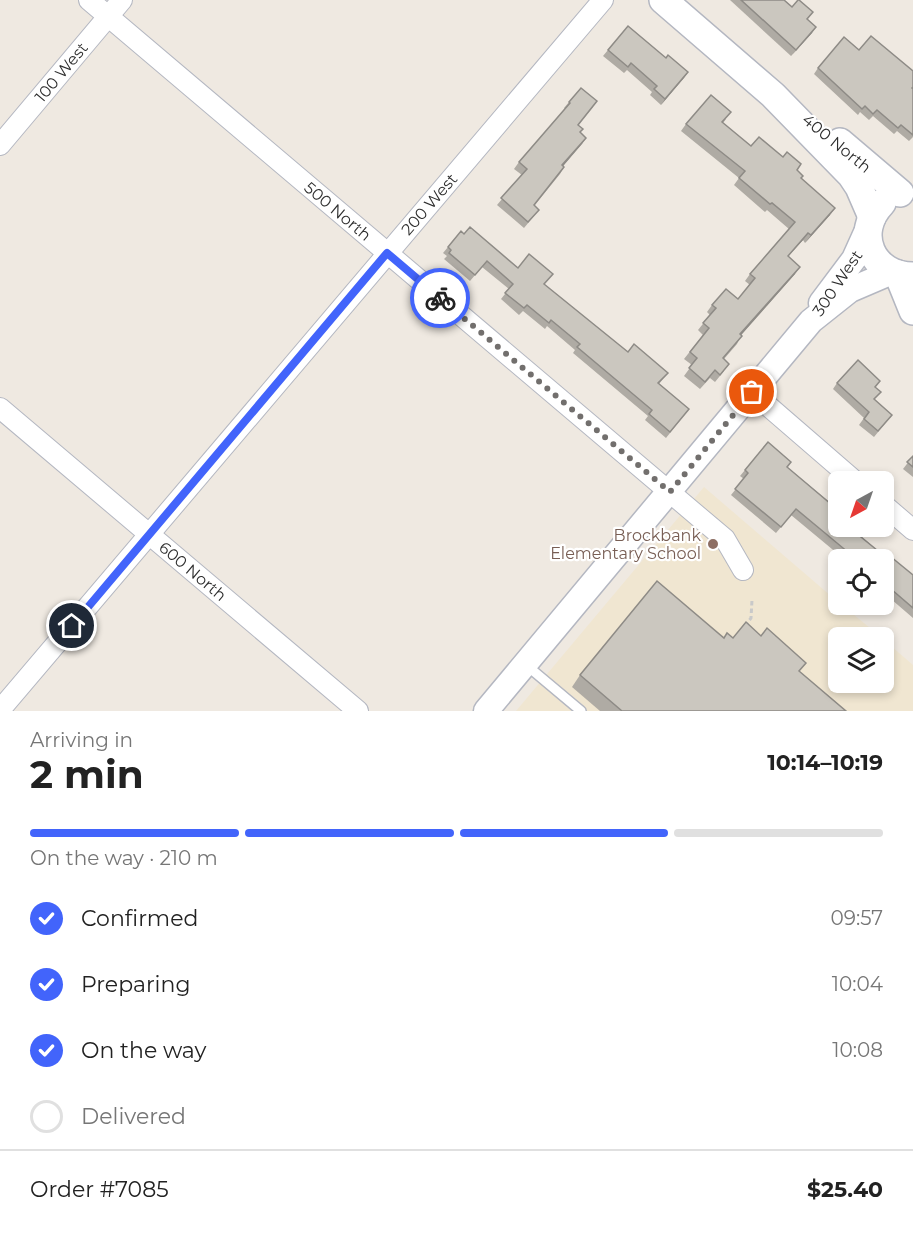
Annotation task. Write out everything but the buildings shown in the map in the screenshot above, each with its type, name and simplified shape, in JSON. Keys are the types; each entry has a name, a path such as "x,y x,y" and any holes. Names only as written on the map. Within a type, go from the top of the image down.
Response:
{"main road":[{"name":"400 North","path":"663,0 773,94 909,192"},
{"name":"400 North","path":"773,94 851,175 859,187 870,222 868,240 873,254 881,264 901,274"},
{"path":"870,222 880,204 909,192"},
{"path":"901,274 913,311"}],"street":[{"name":"500 North","path":"89,0 725,539 743,570"},
{"name":"100 West","path":"0,145 123,0"},
{"name":"200 West","path":"0,710 603,0"},
{"name":"300 West","path":"811,321 823,300 854,259 870,222"},
{"name":"300 West","path":"811,321 850,290 901,274"},
{"path":"486,711 811,321"},
{"path":"752,392 843,471"},
{"name":"600 North","path":"0,408 358,711"},
{"path":"894,514 913,530"}],"lane":[{"path":"525,664 581,711"}],"path":[{"path":"743,628 751,618 752,600"}],"shaded area":[{"name":"Brockbank Elementary School","path":"704,487 828,593 828,615 854,615 869,627 828,627 828,693 894,693 894,649 913,665 913,711 516,711"}],"way so far":[{"path":"440,298 670,492 752,392"}],"place":[{"name":"Brockbank Elementary School","path":"713,544"}],"route":[{"path":"72,626 387,253 440,298"}]}
